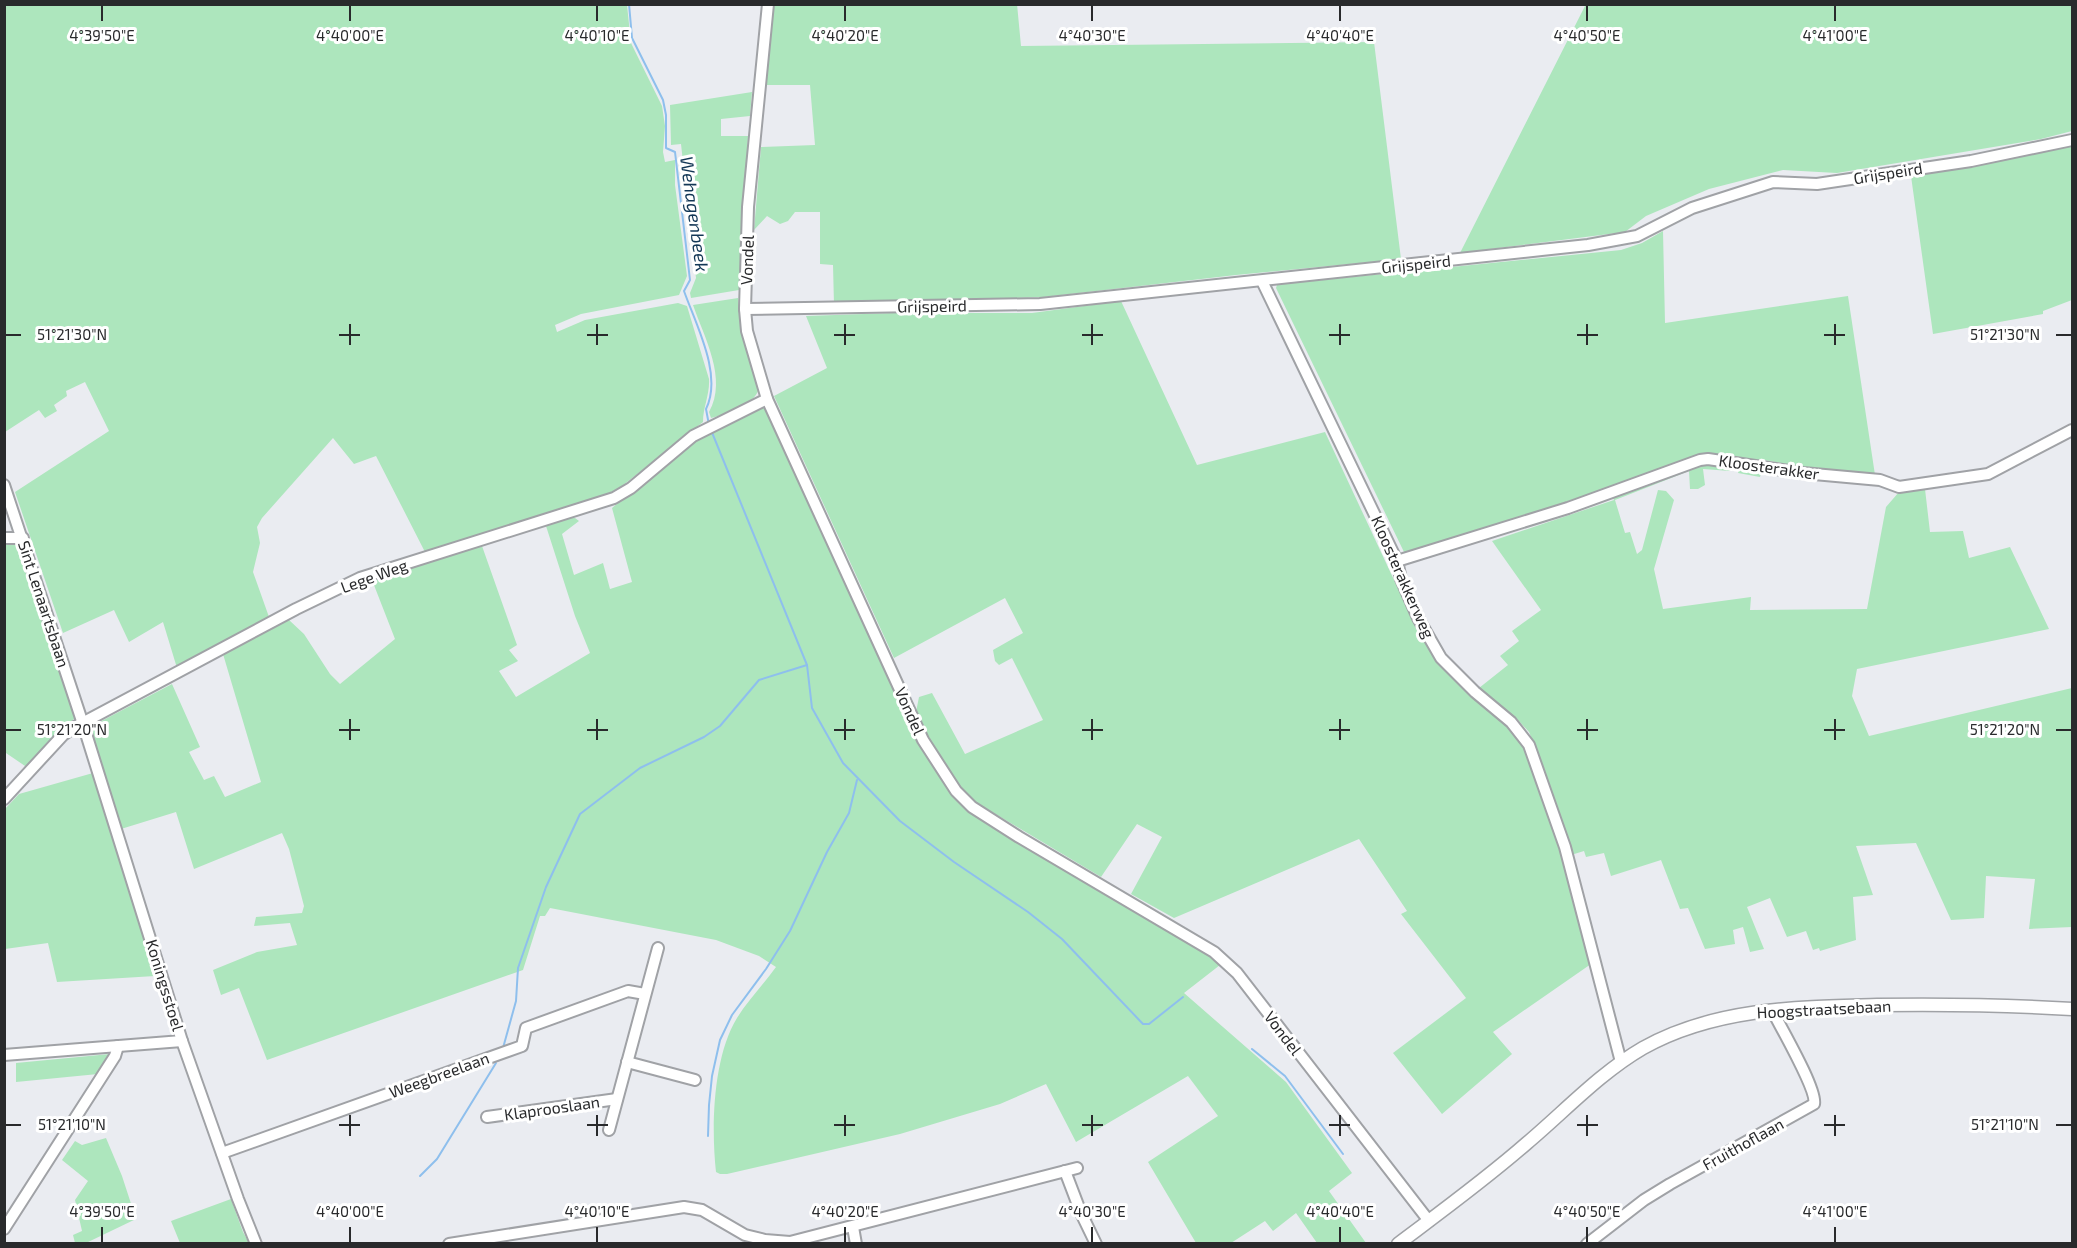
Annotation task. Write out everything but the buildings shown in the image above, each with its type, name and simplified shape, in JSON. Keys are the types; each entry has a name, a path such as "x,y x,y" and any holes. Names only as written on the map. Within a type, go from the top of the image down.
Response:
{"main road":[{"name":"Hoogstraatsebaan","path":"1398,1244 1506,1161 1621,1062 1645,1047 1699,1025 1751,1013 1815,1006 1940,1004 2073,1009"}],"street":[{"name":"Vondel","path":"768,4 748,207 745,309 747,331 767,399 878,637 923,740 956,791 972,807 1214,952 1237,972 1429,1221"},
{"name":"Grijspeird","path":"745,309 1040,304 1615,241 1637,236 1692,208 1773,182 1817,184 1971,161 2073,140"},
{"name":"Kloosterakkerweg","path":"1262,281 1397,561 1401,579 1418,618 1442,658 1456,675 1511,722 1529,745 1565,847 1621,1062"},
{"name":"Lege Weg","path":"4,799 63,735 296,609 360,578 614,498 631,488 693,436 767,399"},
{"name":"Kloosterakker","path":"1397,561 1568,508 1700,460 1708,459 1803,473 1872,479 1899,487 1988,474 2073,430"},
{"name":"Sint Lenaartsbaan","path":"4,485 82,724"},
{"path":"4,538 23,538"},
{"name":"Koningsstoel","path":"82,724 182,1041 256,1244"},
{"name":"Klaprooslaan","path":"609,1130 658,948"},
{"name":"Weegbreelaan","path":"222,1153 522,1046 526,1028 628,991 645,994"},
{"name":"Fruithoflaan","path":"1587,1244 1644,1200 1814,1104 1815,1096 1807,1078 1772,1010"},
{"path":"4,1055 182,1041"},
{"path":"4,1230 116,1056 118,1046"},
{"path":"627,1062 695,1080"},
{"name":"Klaprooslaan","path":"487,1117 618,1099"},
{"path":"449,1244 684,1207 702,1210 745,1235 765,1240 790,1242 1077,1168"},
{"path":"1065,1171 1096,1244"},
{"path":"853,1227 856,1244"}],"green space":[{"path":"1017,4 1021,46 1374,42 1401,259 1044,297 834,305 833,265 820,264 820,212 795,212 788,221 780,224 767,216 754,230 761,147 815,145 810,85 764,85 773,5"},
{"path":"1586,4 2072,5 2072,131 2041,139 1837,173 1783,170 1709,189 1646,216 1625,232 1460,253"},
{"path":"4,5 627,5 631,43 662,106 665,126 663,152 665,162 675,160 675,185 687,276 679,295 581,314 555,325 557,332 585,320 678,303 687,306 709,379 703,422 622,486 602,497 425,552 376,456 354,464 333,438 262,518 257,527 260,543 253,572 269,617 177,668 163,622 129,642 114,610 63,633 15,492 109,431 85,382 66,391 67,396 54,405 57,411 45,418 39,410 5,432"},
{"path":"752,92 750,116 721,119 721,136 748,136 739,290 691,298 690,293 696,278 681,144 671,145 670,105"},
{"path":"2072,146 2072,300 2043,311 2043,314 1933,334 1911,176"},
{"path":"1663,231 1665,323 1848,296 1875,475 1805,470 1798,466 1764,460 1760,477 1738,473 1740,467 1731,465 1730,471 1703,469 1705,485 1698,489 1690,489 1689,471 1615,500 1625,533 1630,532 1637,554 1642,550 1658,490 1666,491 1674,500 1654,569 1663,609 1751,597 1750,610 1867,609 1886,507 1899,492 1925,489 1930,532 1963,531 1969,558 2010,547 2049,629 1857,669 1852,696 1869,736 2072,688 2072,927 2029,929 2035,879 1986,876 1984,918 1951,920 1916,843 1856,846 1873,895 1853,897 1856,940 1820,951 1819,948 1813,950 1806,931 1787,937 1770,898 1747,907 1764,949 1750,952 1743,927 1733,930 1735,944 1705,949 1688,908 1680,909 1661,860 1611,876 1604,853 1586,857 1584,851 1571,855 1544,768 1529,732 1517,719 1479,688 1508,665 1500,656 1519,641 1512,631 1541,610 1492,541 1614,500 1607,488 1411,554 1404,552 1276,288 1277,285 1283,284 1621,250 1642,243"},
{"path":"738,298 741,321 759,389 745,405 732,412 711,418 709,412 716,386 715,372 708,344 693,305"},
{"path":"1121,301 1197,465 1325,432 1408,610 1435,660 1516,731 1527,748 1568,873 1591,964 1493,1032 1512,1054 1442,1114 1393,1053 1466,998 1401,914 1407,911 1359,839 1174,918 1131,894 1162,837 1137,824 1101,877 977,803 964,792 932,746 916,712 919,697 932,693 965,754 1043,720 1012,658 999,665 995,661 993,650 1023,633 1005,598 894,658 774,396 827,368 806,316 893,313 1032,313"},
{"path":"765,406 907,717 941,778 954,796 1188,942 1220,965 1184,993 1286,1082 1352,1173 1329,1191 1366,1243 1317,1243 1296,1213 1273,1231 1265,1221 1231,1243 1196,1243 1148,1162 1218,1116 1188,1076 1076,1142 1046,1084 1000,1104 900,1134 720,1174 716,1172 714,1154 714,1114 718,1072 723,1052 737,1018 776,967 759,956 716,940 550,908 545,916 540,916 523,970 267,1060 239,988 221,995 213,970 257,952 297,945 290,923 254,926 256,917 302,913 304,906 289,849 282,833 194,869 176,812 121,829 90,727 172,684 200,747 189,752 204,780 214,776 225,797 261,782 223,654 289,620 304,634 330,674 340,684 395,639 372,580 482,546 517,645 509,650 518,661 499,671 516,697 590,653 575,616 546,526 569,518 579,521 562,534 574,575 603,563 610,589 632,582 612,508 683,449 708,432"},
{"path":"4,543 19,543 76,717 28,768 6,753 5,747"},
{"path":"93,773 155,976 57,982 48,943 5,949 4,810 19,794"},
{"path":"110,1054 98,1074 16,1082 16,1063"},
{"path":"106,1138 122,1176 136,1219 86,1243 75,1243 73,1235 82,1231 75,1200 88,1181 62,1160 75,1141 82,1145"},
{"path":"231,1199 249,1243 180,1243 171,1221"}],"waterway":[{"name":"Wehagenbeek","path":"629,4 632,38 663,100 666,115 666,148 675,152 690,280 684,291 701,334 710,366 710,396 706,409 709,425"},
{"path":"711,430 807,665 812,708 843,763 900,821 954,862 1028,912 1062,939 1143,1024 1149,1024 1183,997"},
{"path":"503,1048 516,1001 518,968 546,887 580,814 640,768 704,737 720,726 759,680 807,665"},
{"path":"708,1136 712,1076 720,1040 732,1015 766,969 790,931 827,852 849,813 857,780"},
{"path":"1252,1049 1285,1076 1343,1154"},
{"path":"420,1176 437,1159 496,1063"}]}
